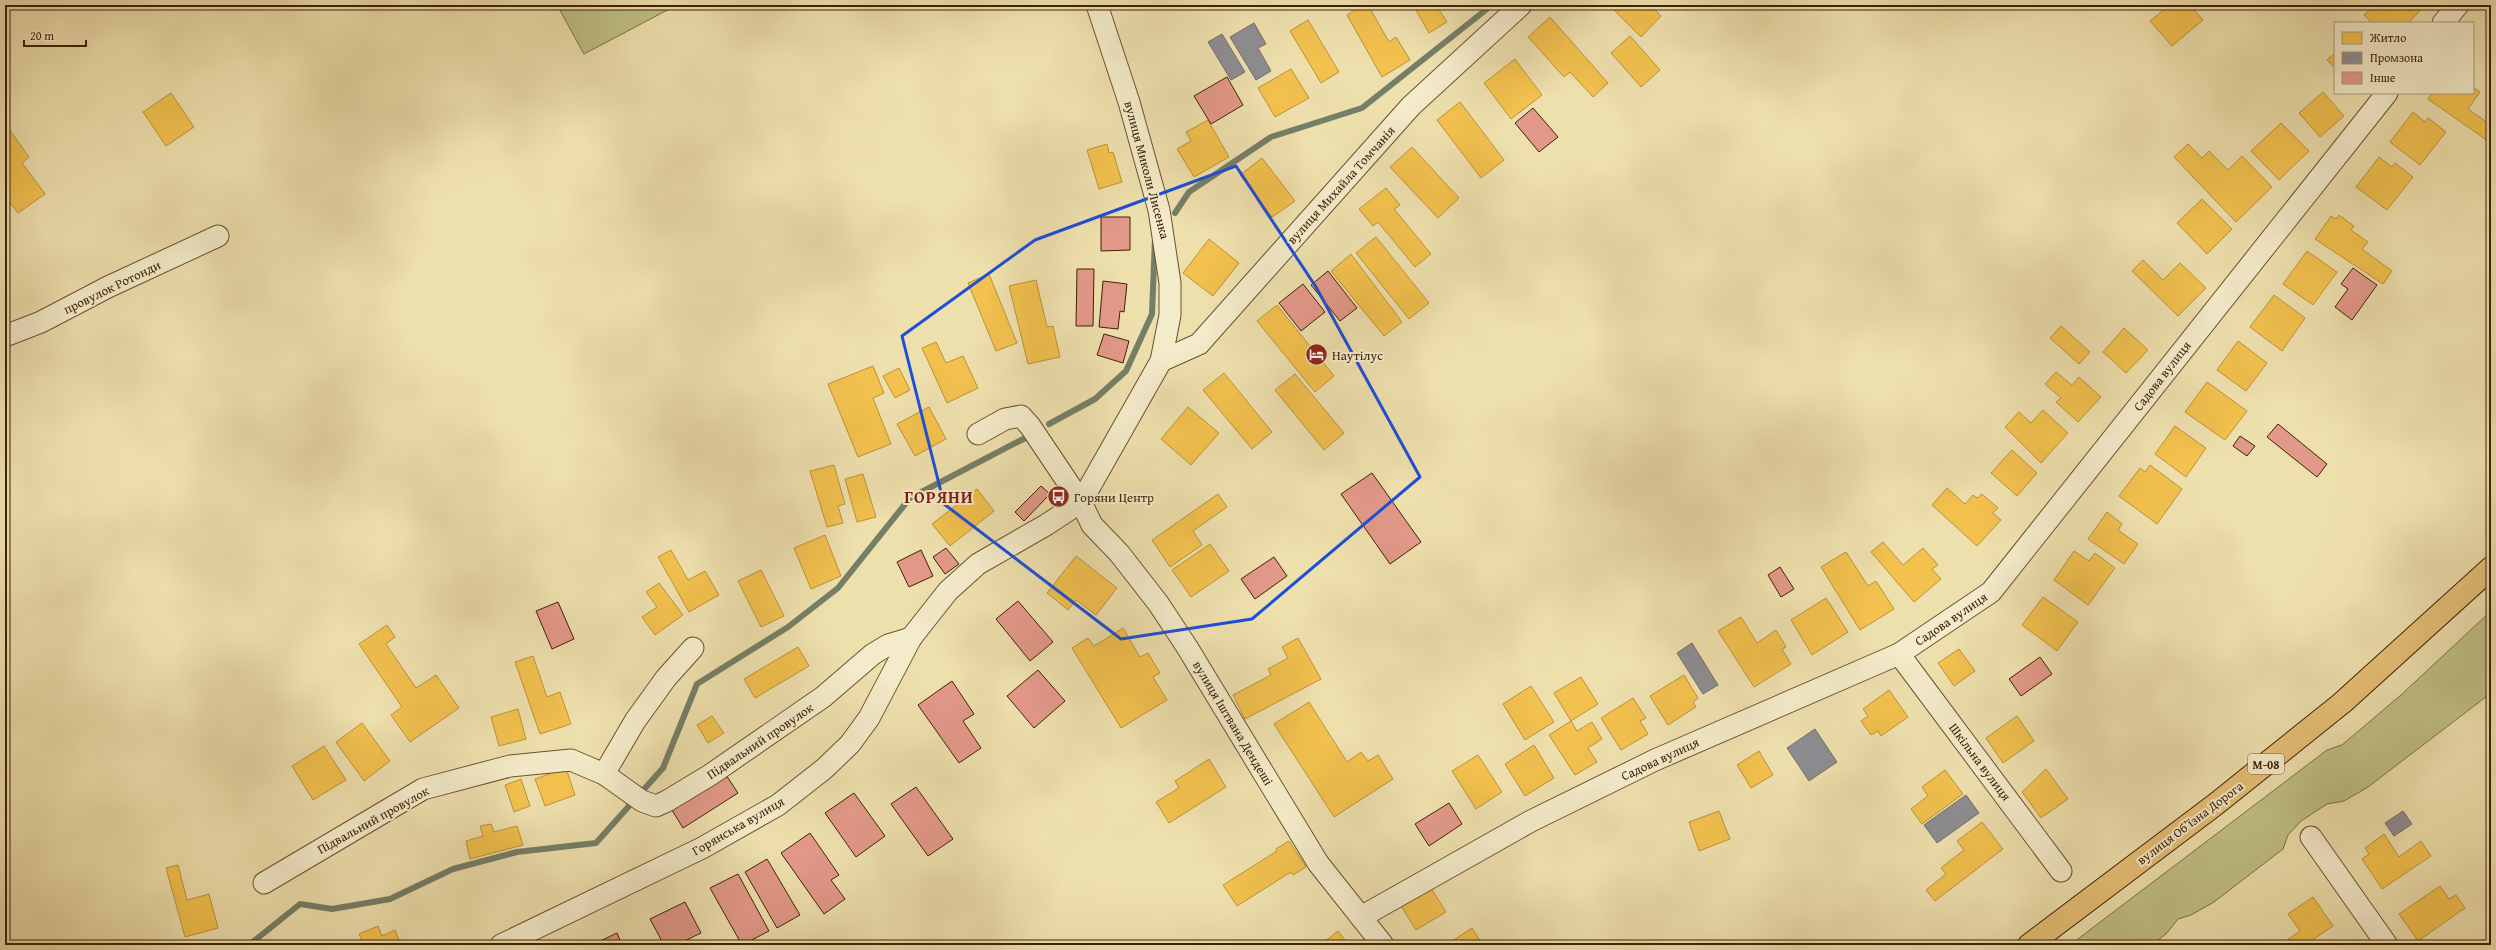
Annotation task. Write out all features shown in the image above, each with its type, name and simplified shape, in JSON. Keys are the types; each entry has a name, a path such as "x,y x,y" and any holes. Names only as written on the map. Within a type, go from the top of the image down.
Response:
{"highway":[{"name":"вулиця Обʼїзна Дорога","path":"2029,945 2216,804 2342,703 2491,568"}],"street":[{"name":"вулиця Миколи Лисенка","path":"1080,502 1161,361 1170,314 1170,283 1160,210 1129,102 1097,5"},
{"name":"вулиця Михайла Томчанія","path":"1161,361 1199,344 1411,106 1521,5"},
{"path":"2444,22 2458,5"},
{"name":"Садова вулиця","path":"1362,917 1530,821 1655,760 1899,654 1979,602 2003,579 2386,94"},
{"name":"провулок Ротонди","path":"5,336 41,322 108,287 218,236"},
{"path":"978,434 1005,418 1021,416 1030,426 1080,502"},
{"name":"Горянська вулиця","path":"501,945 702,848 778,804 824,769 850,744 868,718 911,638 948,591 978,564 1046,526 1080,502"},
{"name":"вулиця Іштвана Дендеші","path":"1080,502 1092,525 1119,553 1158,603 1187,647 1318,863 1383,945"},
{"name":"Підвальний провулок","path":"264,883 423,789 510,766 571,760 604,774 636,797 656,806 710,775 824,697 873,654 888,645 911,638"},
{"path":"604,774 635,721 666,678 693,648"},
{"name":"Шкільна вулиця","path":"1899,654 2061,871"},
{"path":"2311,837 2387,945"}],"highlighted area":[{"path":"1236,166 1316,287 1420,477 1252,619 1121,639 944,504 902,336 1035,240"}],"green space":[{"path":"557,5 677,5 584,54"},
{"path":"2491,611 2491,693 2368,787 2344,801 2327,804 2301,821 2288,835 2283,849 2214,902 2191,915 2178,919 2166,934 2151,945 2070,945 2327,750 2342,745 2401,695"}],"building: Житло":[{"path":"1363,5 1368,5 1389,42 1396,37 1410,60 1382,77 1347,15"},
{"path":"1424,5 1436,5 1447,22 1429,33 1416,10"},
{"path":"1609,5 1650,5 1661,16 1641,37"},
{"path":"2170,5 2190,5 2203,20 2172,46 2150,21"},
{"path":"2375,5 2413,5 2420,11 2409,22 2371,22 2364,15"},
{"path":"1550,17 1608,83 1593,97 1570,72 1564,77 1528,37"},
{"path":"1308,20 1339,72 1321,83 1290,31"},
{"path":"1630,36 1660,70 1641,87 1611,53"},
{"path":"2334,54 2334,67 2327,60"},
{"path":"1515,59 1542,95 1511,119 1484,83"},
{"path":"1291,69 1309,98 1275,117 1258,88"},
{"path":"2474,88 2480,92 2468,109 2491,125 2491,136 2488,141 2428,99 2431,94 2474,94"},
{"path":"2323,92 2344,116 2320,137 2299,113"},
{"path":"171,93 194,127 166,146 143,112"},
{"path":"1460,102 1504,160 1481,178 1437,120"},
{"path":"2413,112 2425,122 2428,118 2446,132 2420,165 2390,142"},
{"path":"1208,120 1229,157 1194,177 1177,149 1191,141 1186,132"},
{"path":"2281,123 2309,151 2279,180 2251,151"},
{"path":"6,125 29,157 22,163 45,194 18,213 5,196"},
{"path":"1107,144 1109,153 1113,152 1122,182 1099,189 1087,150"},
{"path":"2188,144 2202,158 2209,151 2228,170 2242,156 2272,187 2236,222 2174,157"},
{"path":"1412,147 1459,198 1438,218 1390,167"},
{"path":"2379,157 2392,167 2395,163 2413,177 2387,210 2356,187"},
{"path":"1262,158 1295,201 1272,217 1240,175"},
{"path":"1386,188 1400,205 1394,209 1431,254 1415,267 1378,222 1373,226 1359,209"},
{"path":"2202,199 2232,229 2207,254 2177,223"},
{"path":"2339,215 2354,226 2351,230 2368,242 2362,249 2392,271 2383,284 2315,239 2331,216 2336,219"},
{"path":"1376,237 1429,303 1409,319 1356,253"},
{"path":"1209,239 1239,263 1213,296 1183,273"},
{"path":"2307,251 2337,272 2313,305 2283,284"},
{"path":"1351,254 1402,322 1384,336 1331,271"},
{"path":"2143,260 2163,280 2180,263 2206,288 2178,316 2132,271"},
{"path":"989,274 1017,343 996,351 968,283"},
{"path":"1036,280 1047,327 1053,326 1060,357 1028,364 1009,286"},
{"path":"2274,295 2305,318 2282,351 2250,327"},
{"path":"1277,305 1334,376 1315,392 1257,321"},
{"path":"2061,326 2090,352 2079,364 2050,338"},
{"path":"2124,328 2148,350 2126,373 2103,352"},
{"path":"2238,341 2267,363 2246,391 2217,370"},
{"path":"936,342 946,363 963,356 978,388 947,403 922,348"},
{"path":"873,366 884,393 873,398 891,444 858,457 828,384"},
{"path":"899,368 910,390 895,398 883,376"},
{"path":"2056,372 2072,385 2079,377 2101,397 2078,422 2056,402 2061,398 2045,384"},
{"path":"1224,373 1272,432 1252,449 1203,390"},
{"path":"1295,374 1344,433 1324,450 1275,390"},
{"path":"2207,382 2247,411 2225,440 2185,412"},
{"path":"929,407 946,439 915,456 897,424"},
{"path":"1188,407 1219,433 1191,465 1161,439"},
{"path":"2043,410 2068,433 2041,463 2005,427 2019,412 2031,423"},
{"path":"2175,426 2206,448 2186,477 2155,454"},
{"path":"2012,450 2037,473 2017,496 1991,473"},
{"path":"834,465 845,504 838,506 843,523 827,527 810,471"},
{"path":"2150,465 2182,489 2157,524 2119,496 2140,468 2145,472"},
{"path":"863,474 876,517 857,522 845,479"},
{"path":"1947,488 1965,504 1973,495 1977,498 1982,494 1998,508 1993,513 2001,520 1977,546 1932,505"},
{"path":"977,489 994,511 950,546 932,524"},
{"path":"1218,494 1227,507 1193,531 1202,545 1170,567 1152,540"},
{"path":"2107,512 2122,524 2118,530 2138,544 2124,564 2088,539"},
{"path":"825,535 841,576 811,589 794,548"},
{"path":"1883,542 1903,565 1923,548 1938,565 1932,569 1941,579 1914,602 1871,552"},
{"path":"1210,544 1229,571 1191,597 1172,570"},
{"path":"671,550 688,580 705,571 719,595 689,612 658,557"},
{"path":"2074,551 2089,561 2095,553 2115,568 2088,605 2054,580"},
{"path":"1846,552 1868,586 1876,581 1894,609 1860,630 1821,567"},
{"path":"1076,556 1117,588 1096,615 1076,600 1068,610 1047,593"},
{"path":"761,570 784,616 761,627 738,581"},
{"path":"659,583 683,615 655,635 642,617 657,607 646,592"},
{"path":"2043,597 2078,622 2057,651 2022,625"},
{"path":"1826,598 1848,632 1812,655 1791,620"},
{"path":"1741,617 1757,643 1776,630 1786,647 1782,649 1791,664 1754,687 1718,631"},
{"path":"387,625 395,637 386,644 416,688 436,675 459,708 410,742 391,715 402,707 359,644"},
{"path":"1123,628 1140,657 1148,653 1160,673 1153,677 1167,700 1121,728 1072,648 1088,638 1094,646"},
{"path":"1298,638 1321,679 1245,719 1233,695 1271,675 1268,669 1288,658 1282,647"},
{"path":"798,647 809,666 755,698 744,679"},
{"path":"1959,649 1975,671 1954,686 1938,663"},
{"path":"533,656 547,697 560,692 571,724 540,734 515,662"},
{"path":"1684,675 1698,698 1693,702 1696,707 1668,725 1650,696"},
{"path":"1581,677 1598,704 1571,721 1554,693"},
{"path":"1531,686 1554,722 1525,740 1503,704"},
{"path":"1889,690 1908,717 1881,736 1878,731 1871,735 1861,721 1868,716 1863,709"},
{"path":"1633,698 1646,718 1640,721 1648,734 1621,750 1601,718"},
{"path":"1309,702 1347,762 1361,752 1368,761 1378,755 1393,779 1334,817 1274,724"},
{"path":"518,709 526,739 499,746 491,717"},
{"path":"712,716 724,733 708,743 697,725"},
{"path":"2017,716 2034,741 2003,763 1986,738"},
{"path":"1571,721 1577,731 1592,722 1602,739 1588,748 1597,762 1575,775 1549,735"},
{"path":"362,723 390,761 364,781 336,742"},
{"path":"1534,745 1554,778 1525,796 1505,764"},
{"path":"324,746 346,780 313,800 292,766"},
{"path":"1759,751 1773,775 1751,788 1737,765"},
{"path":"1478,755 1502,792 1476,809 1452,771"},
{"path":"1209,759 1226,787 1169,823 1156,802 1179,788 1175,781"},
{"path":"566,768 575,795 545,806 535,779"},
{"path":"2046,769 2068,799 2041,818 2022,792"},
{"path":"1945,770 1963,794 1922,824 1911,809 1928,796 1922,787"},
{"path":"521,779 530,806 514,812 505,785"},
{"path":"1719,811 1730,839 1699,851 1689,822"},
{"path":"1982,822 2003,849 1935,901 1926,890 1946,874 1941,868 1964,850 1957,841"},
{"path":"491,824 494,832 517,826 523,845 470,859 466,841 483,836 480,826"},
{"path":"2384,834 2399,857 2421,841 2431,856 2382,889 2362,859 2369,854 2365,848"},
{"path":"1289,841 1306,867 1293,875 1291,872 1237,906 1223,885 1277,851 1276,849"},
{"path":"178,865 187,900 209,894 218,928 185,937 166,868"},
{"path":"2440,886 2449,899 2456,895 2465,908 2418,941 2399,914"},
{"path":"1431,888 1446,912 1416,930 1401,906"},
{"path":"2313,897 2333,926 2305,945 2280,945 2300,931 2288,914"},
{"path":"378,926 382,936 395,930 401,945 364,945 359,934"},
{"path":"1472,928 1483,945 1446,945"},
{"path":"1338,931 1349,945 1320,945"}],"building: Промзона":[{"path":"1254,23 1266,44 1258,48 1271,71 1256,80 1230,37"},
{"path":"1222,34 1245,72 1231,80 1208,42"},
{"path":"1692,643 1718,685 1703,694 1677,653"},
{"path":"1815,729 1837,762 1809,781 1787,748"},
{"path":"1966,795 1979,813 1937,843 1924,825"},
{"path":"2403,811 2412,824 2394,836 2385,823"}],"building: Інше":[{"path":"1227,77 1243,105 1211,124 1194,96"},
{"path":"1533,108 1558,137 1539,152 1515,123"},
{"path":"1101,217 1130,217 1130,250 1101,251"},
{"path":"2353,268 2377,285 2352,320 2335,307 2348,289 2341,284"},
{"path":"1077,269 1094,269 1093,326 1076,326"},
{"path":"1328,271 1357,308 1340,321 1311,285"},
{"path":"1103,281 1127,284 1124,312 1120,311 1118,329 1099,327"},
{"path":"1303,284 1325,312 1301,331 1279,303"},
{"path":"1104,334 1129,341 1123,363 1097,355"},
{"path":"2278,424 2327,464 2317,477 2267,437"},
{"path":"2240,436 2255,446 2247,456 2233,446"},
{"path":"1372,473 1421,542 1390,564 1341,494"},
{"path":"1041,486 1050,494 1024,521 1015,512"},
{"path":"946,548 959,564 945,574 933,557"},
{"path":"921,550 933,576 909,587 897,562"},
{"path":"1274,557 1287,576 1255,599 1241,579"},
{"path":"1780,567 1794,589 1781,597 1768,575"},
{"path":"1018,601 1053,642 1030,661 996,619"},
{"path":"558,602 574,639 552,649 536,611"},
{"path":"2040,657 2052,674 2021,696 2009,679"},
{"path":"1038,670 1065,701 1034,728 1007,696"},
{"path":"952,681 974,714 963,721 981,748 959,763 918,705"},
{"path":"724,772 738,793 683,828 670,807"},
{"path":"916,787 953,839 928,856 891,804"},
{"path":"854,793 885,836 856,857 825,813"},
{"path":"1449,803 1462,824 1429,846 1415,824"},
{"path":"810,833 839,875 831,880 845,899 824,914 781,853"},
{"path":"767,859 800,915 777,928 745,872"},
{"path":"738,874 769,931 742,945 710,888"},
{"path":"685,902 701,933 676,945 664,945 650,919"},
{"path":"617,933 622,945 592,945"}],"waterway":[{"path":"1175,213 1189,192 1271,137 1362,108 1492,5"},
{"path":"1049,424 1095,399 1126,371 1152,314 1155,238"},
{"path":"249,945 300,904 332,909 390,899 453,869 517,852 596,843 663,768 697,684 788,627 838,588 910,498 1029,436"}],"place":[{"name":"Наутілус","path":"1317,355"},
{"name":"Горяни Центр","path":"1059,497"}],"district":[{"name":"ГОРЯНИ","path":"939,496"}]}
